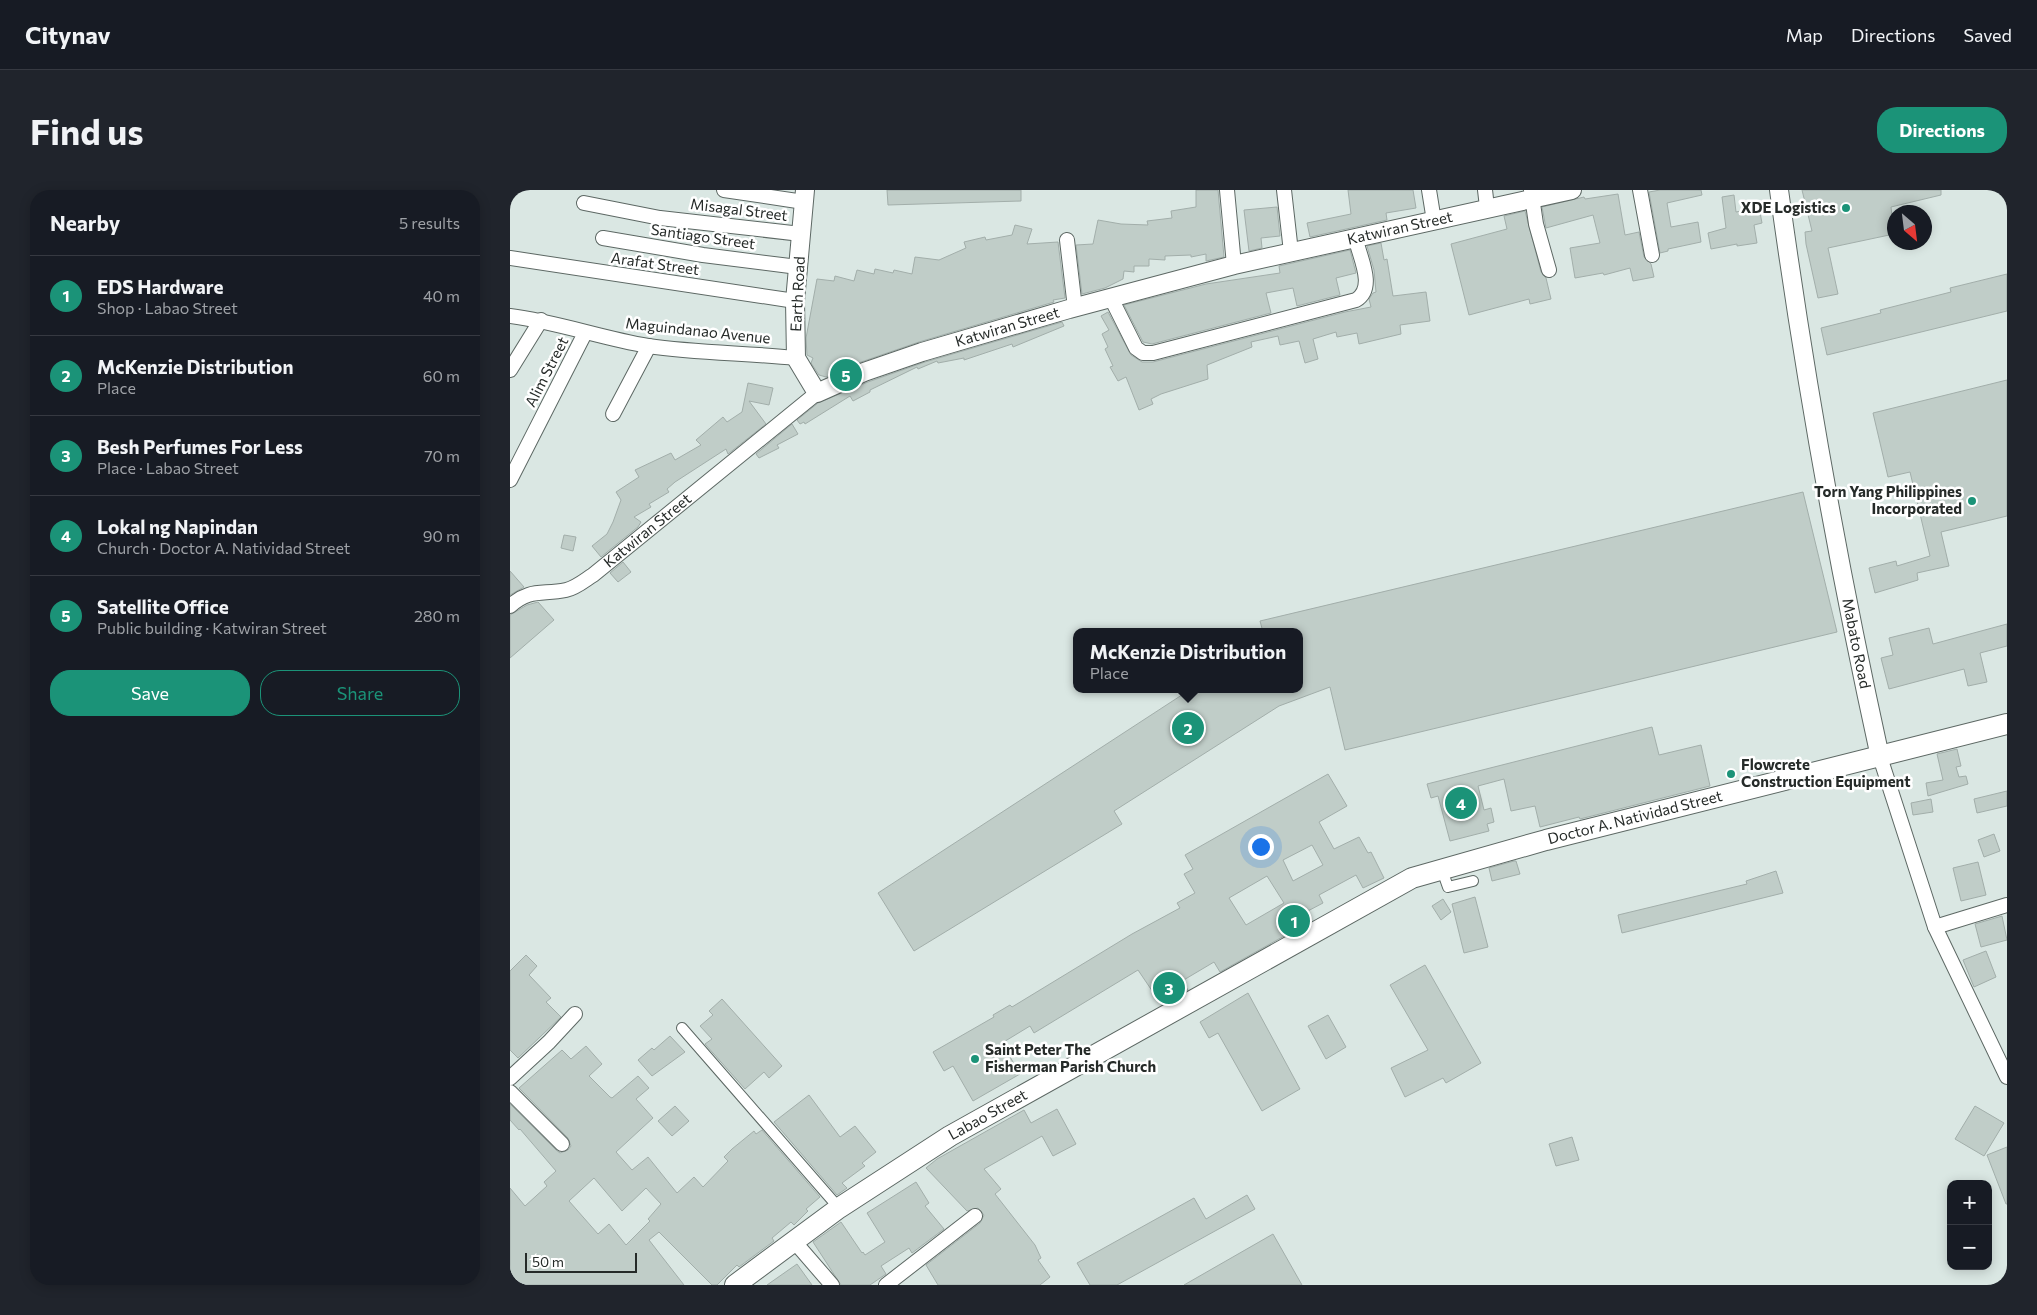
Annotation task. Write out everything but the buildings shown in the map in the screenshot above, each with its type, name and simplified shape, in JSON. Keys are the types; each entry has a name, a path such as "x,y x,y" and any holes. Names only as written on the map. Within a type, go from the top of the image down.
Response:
{"main road":[{"name":"Doctor A. Natividad Street","path":"1412,878 1546,840 2007,724"},
{"name":"Labao Street","path":"735,1285 793,1240 839,1208 977,1120 1412,878"}],"street":[{"path":"724,190 804,196"},
{"path":"1227,190 1234,265"},
{"path":"1430,190 1434,221"},
{"path":"1640,190 1652,255"},
{"name":"Mabato Road","path":"1779,190 1800,338 1857,652 1880,757 1935,927 2007,1077"},
{"path":"1288,191 1291,252"},
{"name":"Katwiran Street","path":"510,606 527,594 565,590 574,587 593,575 817,393 864,372 922,352 1110,298 1234,265 1356,240 1434,221 1486,199 1565,191"},
{"path":"1531,194 1550,270"},
{"name":"Earth Road","path":"804,196 795,301 796,358 817,393"},
{"name":"Misagal Street","path":"584,203 660,218 801,234"},
{"name":"Santiago Street","path":"603,238 703,255 798,267"},
{"path":"1067,240 1075,308"},
{"path":"1110,298 1136,348 1141,353 1147,354 1356,300 1364,294 1367,286 1356,240"},
{"name":"Arafat Street","path":"510,258 795,301"},
{"name":"Maguindanao Avenue","path":"510,316 541,320 585,333 649,346 796,358"},
{"path":"510,370 541,320"},
{"name":"Alim Street","path":"510,480 585,333"},
{"path":"613,414 649,346"},
{"path":"1442,870 1448,887 1473,881"},
{"path":"1935,927 2007,905"},
{"path":"510,1078 549,1042 574,1014"},
{"path":"682,1028 839,1208"},
{"path":"510,1092 562,1144"},
{"path":"886,1285 975,1216"},
{"path":"793,1240 832,1285"}],"place":[{"name":"XDE Logistics","path":"1846,208"},
{"name":"Satellite Office","path":"846,375"},
{"name":"Torn Yang Philippines Incorporated","path":"1972,501"},
{"name":"McKenzie Distribution","path":"1188,728"},
{"name":"Flowcrete Construction Equipment","path":"1731,774"},
{"name":"Lokal ng Napindan","path":"1461,803"},
{"name":"EDS Hardware","path":"1294,921"},
{"name":"Besh Perfumes For Less","path":"1169,988"},
{"name":"Saint Peter The Fisherman Parish Church","path":"975,1059"}]}
